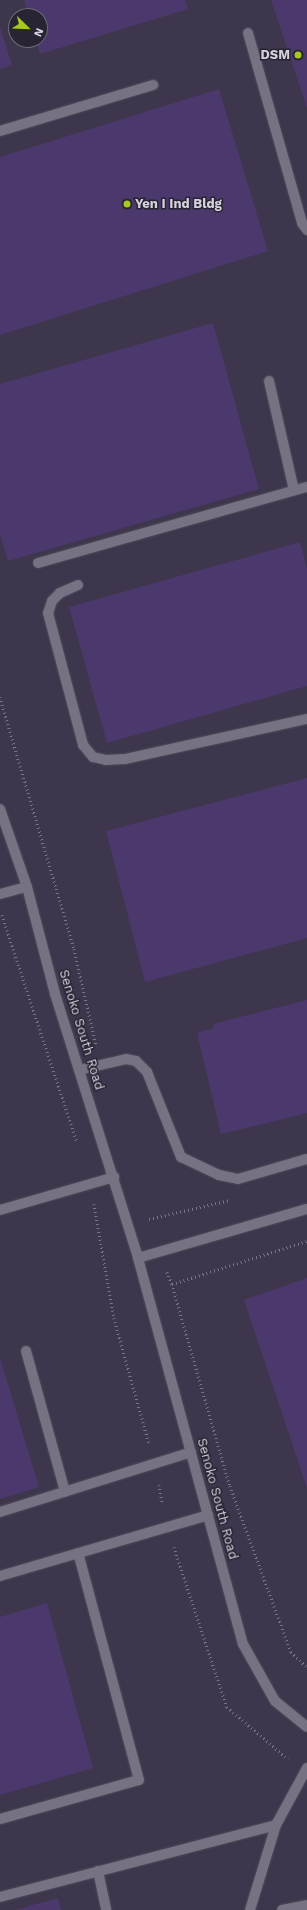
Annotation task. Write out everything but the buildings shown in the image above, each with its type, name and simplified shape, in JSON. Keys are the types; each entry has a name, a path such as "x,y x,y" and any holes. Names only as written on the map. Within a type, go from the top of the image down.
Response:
{"street":[{"path":"248,33 302,223 307,230"},
{"path":"0,131 153,85"},
{"path":"269,381 294,490"},
{"path":"38,563 307,487"},
{"path":"78,585 60,593 52,601 48,613 83,745 93,757 106,760 125,759 307,719"},
{"name":"Senoko South Road","path":"0,809 27,887 79,1070 114,1177 138,1258 243,1644 275,1701 307,1727"},
{"path":"0,894 27,887"},
{"path":"79,1070 126,1059 136,1061 148,1072 181,1157 219,1175 238,1179 307,1160"},
{"path":"0,1210 114,1177"},
{"path":"138,1258 307,1209"},
{"path":"26,1350 65,1492"},
{"path":"0,1512 191,1452"},
{"path":"0,1576 208,1515"},
{"path":"0,1819 139,1780 78,1553"},
{"path":"250,1910 276,1825 306,1771"},
{"path":"0,1897 276,1825"},
{"path":"98,1871 106,1910"},
{"path":"282,1910 307,1905"}],"path":[{"path":"0,697 74,949 101,1064"},
{"path":"0,909 78,1147"},
{"path":"91,1184 114,1318 154,1464 167,1527 226,1707 306,1771"},
{"path":"149,1219 232,1200"},
{"path":"147,1212 159,1252 172,1284 230,1486 291,1652 307,1667"},
{"path":"172,1284 307,1241"}],"shaded area":[{"path":"0,0 307,0 307,1910 0,1910"}],"place":[{"name":"DSM","path":"298,55"},
{"name":"Yen I Ind Bldg","path":"127,204"}]}
